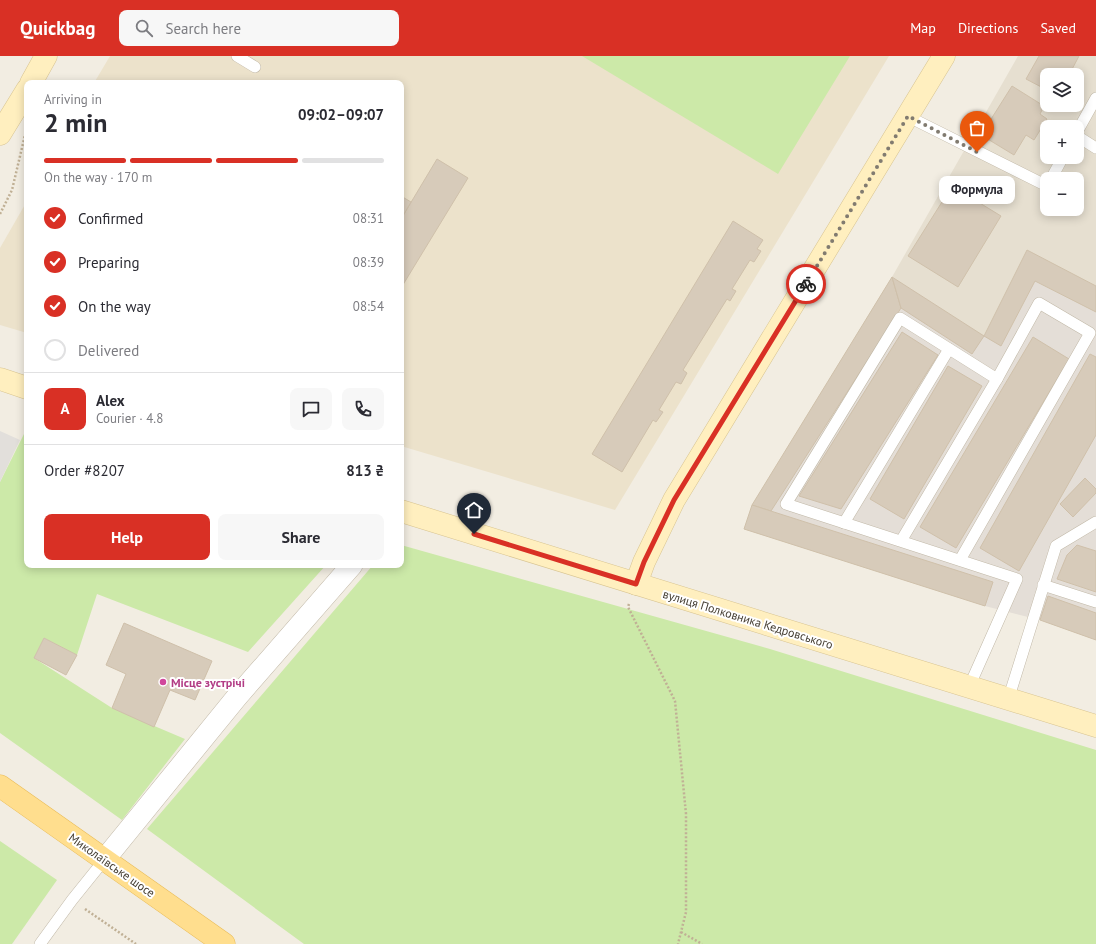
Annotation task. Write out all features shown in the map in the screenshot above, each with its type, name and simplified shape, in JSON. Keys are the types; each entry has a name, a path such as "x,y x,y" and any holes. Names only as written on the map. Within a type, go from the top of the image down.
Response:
{"main road":[{"name":"Миколаївське шосе","path":"0,786 224,944"}],"street":[{"path":"34,80 46,56"},
{"path":"636,584 644,562 674,500 944,56"},
{"path":"0,134 24,98"},
{"path":"0,379 24,387"},
{"name":"вулиця Полковника Кедровського","path":"404,513 1096,726"},
{"path":"105,859 236,698 349,568"}],"lane":[{"path":"237,56 255,67"},
{"path":"1084,120 1096,98"},
{"path":"908,116 1040,182"},
{"path":"1084,140 1096,148"},
{"path":"901,541 997,379 1039,303 1090,333 960,560"},
{"path":"969,687 1017,579 786,504 900,318 997,379"},
{"path":"844,523 949,349"},
{"path":"1008,700 1056,546 1096,522"},
{"path":"1043,585 1096,602"},
{"path":"40,944 72,900 105,859"}],"path":[{"path":"0,214 12,190 24,138"},
{"path":"636,584 628,607 675,701 686,814 686,912 678,944"},
{"path":"72,900 136,944"},
{"path":"681,932 702,944"}],"shaded area":[{"path":"110,56 889,56 615,510 404,447 404,80 96,80"},
{"path":"1018,56 1096,56 1096,286 1027,250 984,336 892,277"},
{"path":"24,206 24,332 0,325 0,248"},
{"path":"1027,250 1096,286 1096,640 1040,620 985,606 744,529 752,505 892,277 984,336"},
{"path":"0,431 20,440 0,482"}],"green space":[{"path":"582,56 850,56 778,174"},
{"path":"24,434 24,568 323,568 248,652 97,594 77,655 44,638 34,658 112,708 185,739 122,820 0,733 0,482"},
{"path":"404,546 770,649 1096,750 1096,944 304,944 147,829 370,568 404,568"},
{"path":"0,841 57,880 12,944 0,944"}],"building":[{"path":"1039,56 1079,56 1073,68 1040,68 1040,86 1026,79"},
{"path":"1012,86 1040,104 1040,114 1047,119 1040,120 1040,130 1034,140 1026,135 1014,155 981,135"},
{"path":"437,159 468,178 404,283 404,214"},
{"path":"952,186 1001,216 958,287 908,256"},
{"path":"404,198 411,202 404,214"},
{"path":"733,221 763,240 757,249 761,251 754,262 750,260 732,289 736,291 730,301 727,299 683,370 687,373 681,384 676,382 659,410 663,412 656,422 653,420 622,472 592,454"},
{"path":"1027,250 1096,286 1096,312 1035,281 1001,346 984,336"},
{"path":"892,277 901,308 771,511 752,505"},
{"path":"892,277 984,336 972,354 901,308"},
{"path":"902,332 938,355 841,509 799,496"},
{"path":"1033,337 1069,359 956,548 920,527"},
{"path":"1090,354 1096,357 1096,435 1019,571 980,548"},
{"path":"948,366 982,386 904,519 870,499"},
{"path":"1085,478 1096,489 1096,493 1073,517 1060,504"},
{"path":"752,505 993,582 985,606 744,529"},
{"path":"1077,545 1096,551 1096,592 1057,579 1067,555"},
{"path":"1048,596 1096,613 1096,640 1040,620"},
{"name":"Місце зустрічі","path":"124,623 212,661 195,700 170,690 154,727 112,708 126,674 106,665"},
{"path":"44,638 77,655 66,675 34,658"}],"way so far":[{"path":"806,284 908,116 977,152"}],"place":[{"name":"Формула","path":"977,152"},
{"name":"Місце зустрічі","path":"163,682"}],"route":[{"path":"474,534 636,584 644,562 674,500 806,284"}]}
